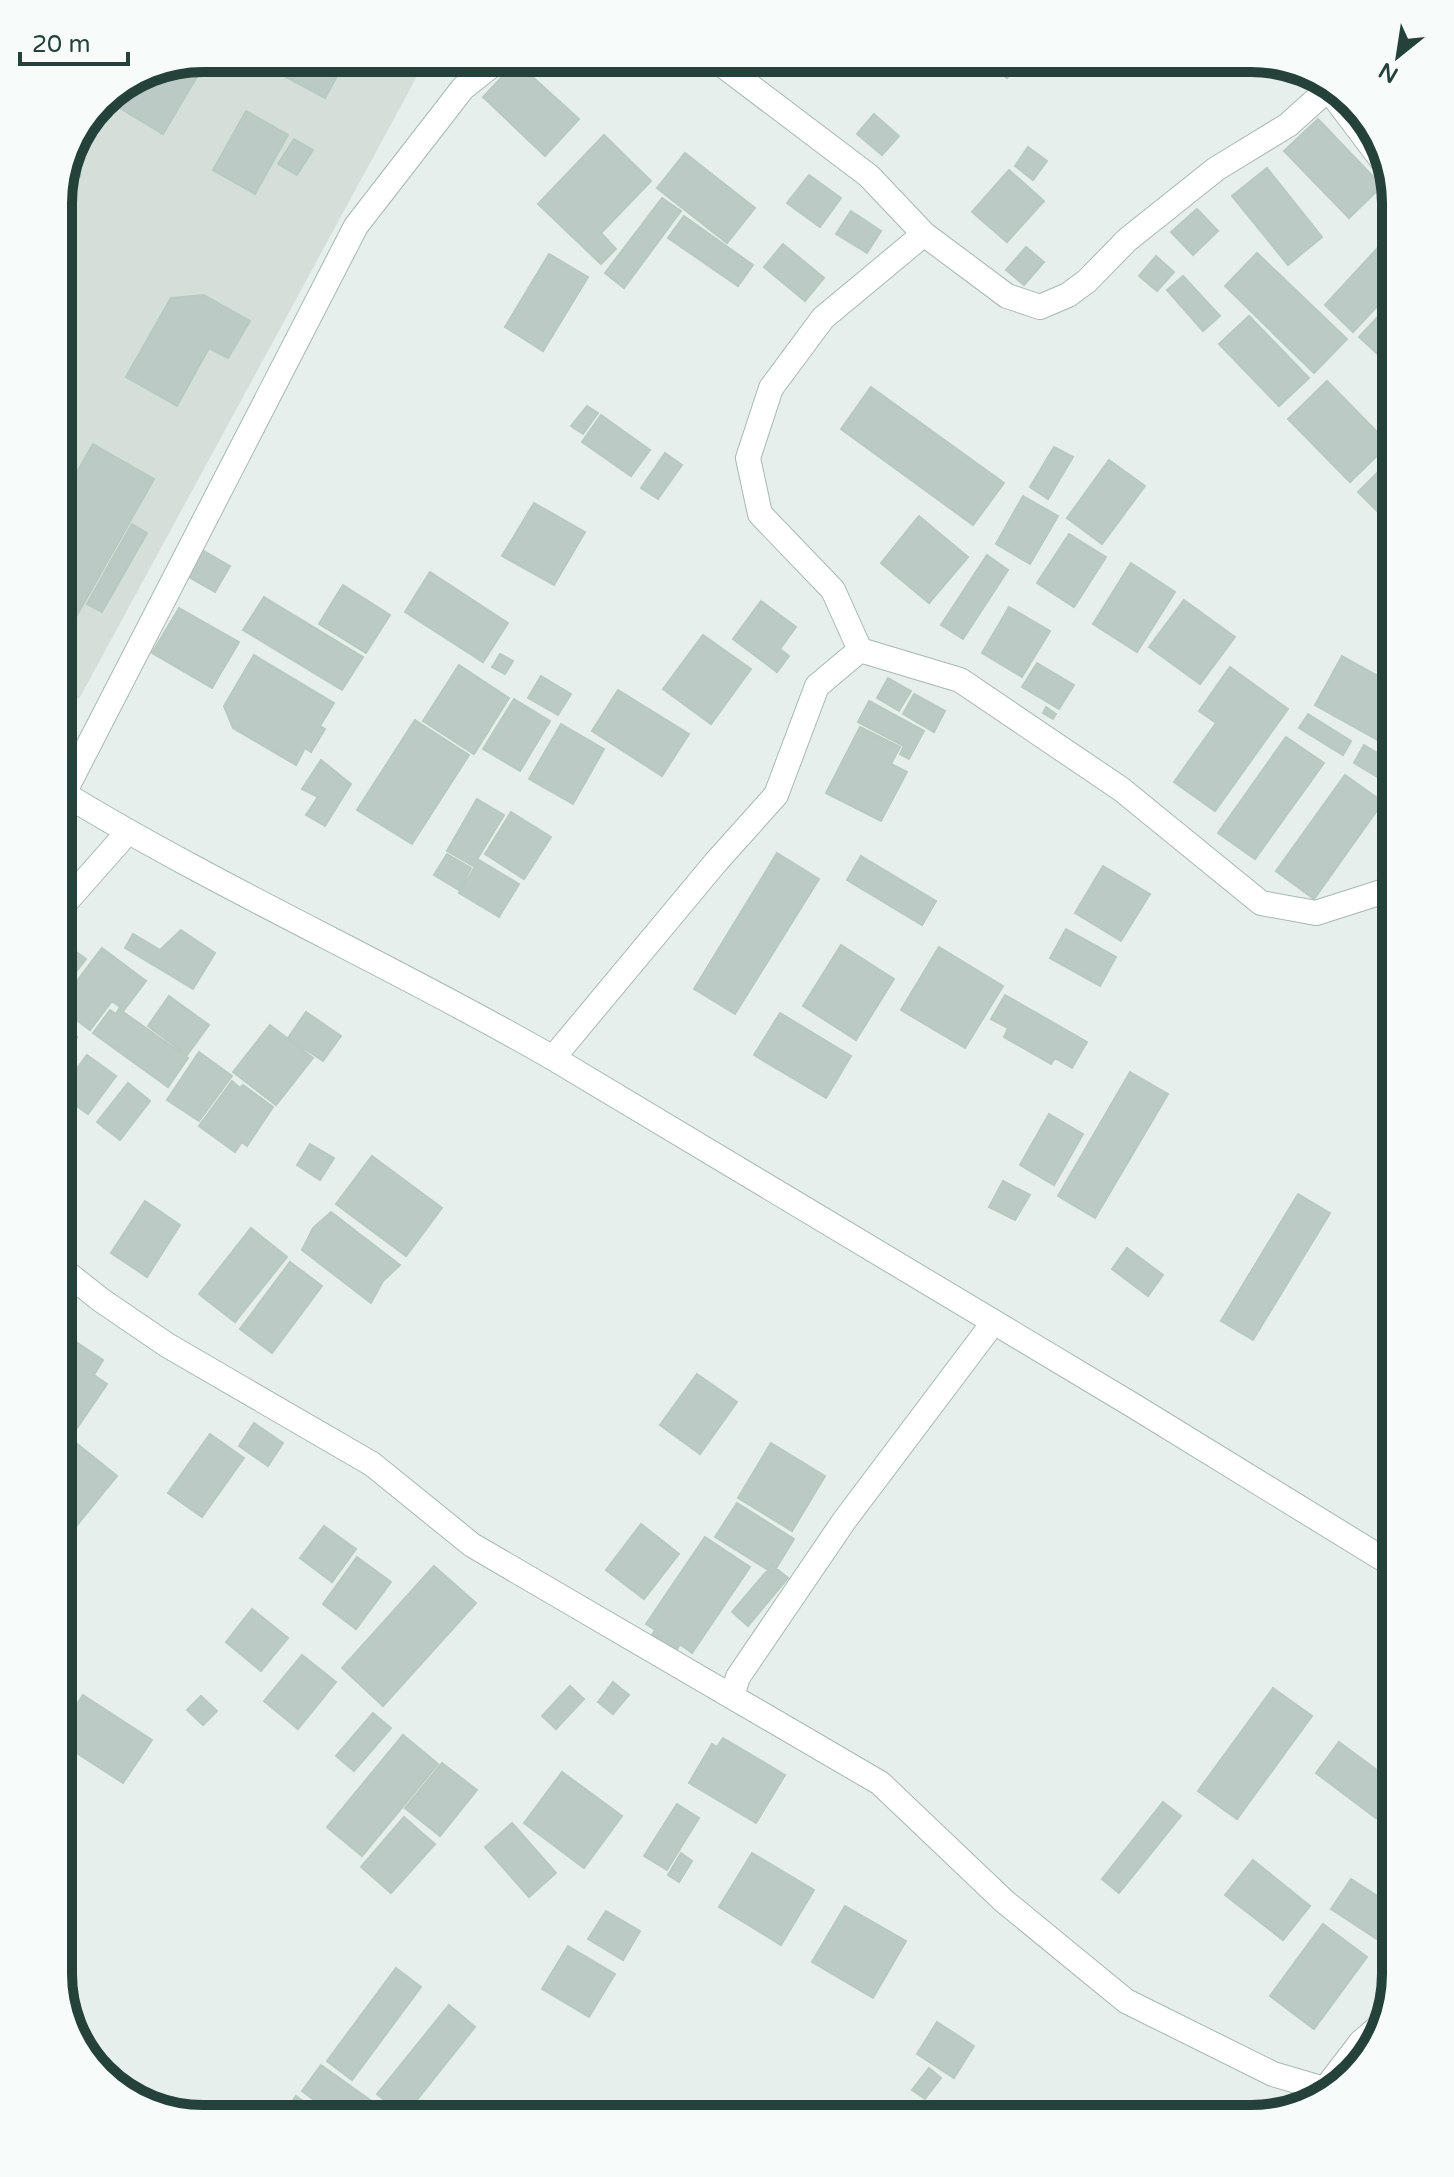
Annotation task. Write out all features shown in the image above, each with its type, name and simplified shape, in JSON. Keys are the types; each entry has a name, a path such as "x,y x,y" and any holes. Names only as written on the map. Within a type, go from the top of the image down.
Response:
{"street":[{"path":"72,770 356,226 463,88 483,72"},
{"path":"732,72 869,176 924,234 1007,296 1040,307 1068,295 1087,281 1127,240 1216,169 1288,125 1322,93"},
{"path":"924,234 823,318 771,388 748,458 760,514 833,590 860,650 960,680 1121,789 1261,903 1316,913 1382,892"},
{"path":"553,1058 716,862 776,795 817,686 860,650"},
{"path":"72,798 127,833 457,1003 553,1058 1382,1558"},
{"path":"72,895 127,833"},
{"path":"72,1277 167,1345 372,1464 472,1545 880,1783 1004,1901 1126,2001 1309,2091"},
{"path":"732,1696 738,1677 844,1521 993,1323"},
{"path":"1338,2072 1365,2039"}],"shaded area":[{"path":"203,72 419,72 79,699 72,695 72,194 76,169 94,130 110,110 130,94 153,82 177,75"}],"building":[{"path":"199,72 163,134 116,106 153,82"},
{"path":"277,72 339,72 325,98"},
{"path":"507,72 527,72 579,119 545,156 483,97"},
{"path":"246,111 288,135 255,194 213,170"},
{"path":"874,114 899,136 882,155 857,134"},
{"path":"1318,119 1381,187 1349,218 1284,151"},
{"path":"604,135 651,181 601,233 616,249 601,264 538,204"},
{"path":"294,139 313,150 297,175 278,164"},
{"path":"1028,147 1047,161 1033,180 1015,166"},
{"path":"685,153 755,208 727,243 657,188"},
{"path":"1267,168 1322,237 1288,265 1232,196"},
{"path":"1009,170 1044,201 1007,242 972,212"},
{"path":"76,172 81,175 73,188"},
{"path":"809,175 841,198 820,227 787,203"},
{"path":"662,198 681,211 624,288 605,273"},
{"path":"1197,209 1218,231 1193,255 1171,232"},
{"path":"851,211 881,231 867,253 836,234"},
{"path":"684,216 753,265 738,286 668,238"},
{"path":"1382,243 1382,301 1353,332 1325,305"},
{"path":"783,244 824,278 805,301 764,267"},
{"path":"1026,247 1044,262 1024,285 1006,270"},
{"path":"1257,253 1347,339 1314,373 1225,286"},
{"path":"549,254 588,277 543,351 505,327"},
{"path":"1156,256 1174,272 1157,291 1139,276"},
{"path":"1183,276 1220,316 1203,331 1167,290"},
{"path":"204,295 250,321 228,358 209,348 177,406 126,377 171,298"},
{"path":"1382,312 1382,358 1359,337"},
{"path":"1249,316 1309,378 1279,406 1219,344"},
{"path":"1327,381 1382,437 1382,451 1350,482 1288,419"},
{"path":"871,387 1004,483 973,525 841,429"},
{"path":"587,406 598,413 583,434 571,426"},
{"path":"601,415 650,450 631,476 582,442"},
{"path":"93,444 154,479 72,624 72,481"},
{"path":"1054,447 1073,457 1048,499 1030,487"},
{"path":"665,453 682,465 658,499 641,488"},
{"path":"1109,460 1145,486 1102,544 1067,518"},
{"path":"1382,468 1382,516 1358,492"},
{"path":"1023,496 1058,516 1030,564 996,544"},
{"path":"534,503 585,532 554,585 502,556"},
{"path":"919,516 968,557 929,603 881,563"},
{"path":"132,524 147,533 102,612 87,604"},
{"path":"1069,534 1106,557 1074,607 1037,583"},
{"path":"202,550 230,566 215,592 187,576"},
{"path":"987,555 1008,570 963,639 941,625"},
{"path":"1131,563 1175,592 1137,652 1093,624"},
{"path":"430,572 508,623 483,662 405,612"},
{"path":"343,585 390,615 366,653 319,624"},
{"path":"264,597 363,657 342,690 243,630"},
{"path":"1184,600 1235,637 1200,684 1149,647"},
{"path":"761,601 796,627 780,649 789,656 777,672 733,639"},
{"path":"1009,607 1050,631 1022,677 982,653"},
{"path":"179,608 239,642 212,688 152,653"},
{"path":"703,635 751,669 711,724 663,689"},
{"path":"500,654 513,661 505,674 492,667"},
{"path":"254,655 334,703 320,726 325,729 311,752 305,748 296,765 233,728 224,706"},
{"path":"1342,656 1382,678 1382,742 1315,705"},
{"path":"1037,663 1074,685 1059,709 1022,687"},
{"path":"459,665 509,698 474,754 423,721"},
{"path":"1230,667 1288,709 1215,811 1174,782 1216,723 1199,711"},
{"path":"541,676 571,694 558,715 528,698"},
{"path":"888,678 911,691 899,711 877,698"},
{"path":"618,690 689,734 662,776 592,731"},
{"path":"914,694 945,711 934,732 903,714"},
{"path":"514,699 550,721 520,771 483,749"},
{"path":"869,701 924,731 909,759 900,754 904,746 858,722"},
{"path":"1046,707 1056,714 1053,719 1043,713"},
{"path":"1308,714 1351,741 1343,755 1299,728"},
{"path":"415,720 469,755 412,844 357,810"},
{"path":"561,724 604,749 573,804 529,779"},
{"path":"860,727 900,747 891,764 907,772 881,821 826,793"},
{"path":"1286,737 1324,763 1255,859 1218,833"},
{"path":"1364,745 1382,756 1382,780 1354,763"},
{"path":"321,760 351,784 325,826 306,815 318,797 302,789"},
{"path":"1345,775 1382,801 1314,899 1276,871"},
{"path":"477,799 504,815 473,866 447,851"},
{"path":"511,812 551,837 524,879 485,854"},
{"path":"777,853 819,879 735,1014 694,989"},
{"path":"447,854 471,868 459,890 434,875"},
{"path":"861,856 936,901 922,925 847,880"},
{"path":"479,860 519,884 499,917 459,893"},
{"path":"1103,866 1150,894 1121,941 1075,913"},
{"path":"1066,929 1116,957 1100,986 1050,958"},
{"path":"181,930 215,953 193,989 125,948 133,934 160,950"},
{"path":"841,945 894,979 856,1040 803,1006"},
{"path":"939,947 1003,986 965,1048 901,1010"},
{"path":"102,948 146,981 124,1010 112,1001 90,1030 72,1016 72,988"},
{"path":"72,949 86,959 72,977"},
{"path":"1005,995 1087,1042 1072,1068 1055,1058 1051,1064 1004,1037 1008,1028 991,1019"},
{"path":"169,996 209,1025 187,1055 148,1026"},
{"path":"119,1009 188,1058 168,1087 93,1033 110,1010 116,1014"},
{"path":"306,1012 341,1036 323,1061 288,1038"},
{"path":"780,1013 851,1056 826,1098 754,1055"},
{"path":"270,1025 313,1058 276,1105 233,1072"},
{"path":"199,1052 232,1076 199,1121 167,1100"},
{"path":"87,1055 116,1076 88,1114 72,1102 72,1075"},
{"path":"1130,1072 1168,1094 1095,1218 1058,1196"},
{"path":"232,1081 240,1088 243,1085 273,1107 247,1146 242,1142 235,1152 199,1126"},
{"path":"128,1083 150,1101 120,1140 97,1122"},
{"path":"1049,1114 1083,1134 1054,1185 1020,1165"},
{"path":"310,1144 334,1158 320,1180 297,1165"},
{"path":"372,1156 442,1208 406,1256 336,1204"},
{"path":"1003,1181 1030,1195 1015,1220 989,1207"},
{"path":"1298,1194 1330,1213 1253,1340 1221,1321"},
{"path":"145,1201 180,1225 147,1277 111,1253"},
{"path":"331,1212 400,1265 383,1281 371,1303 302,1250 313,1228"},
{"path":"251,1228 287,1257 235,1322 199,1294"},
{"path":"1127,1248 1163,1275 1148,1296 1112,1269"},
{"path":"290,1262 322,1286 272,1353 240,1329"},
{"path":"72,1339 103,1360 94,1375 107,1384 73,1434"},
{"path":"697,1374 737,1402 700,1454 660,1425"},
{"path":"254,1423 283,1443 268,1466 239,1446"},
{"path":"210,1434 244,1458 202,1517 168,1493"},
{"path":"76,1443 117,1476 73,1530 72,1529 72,1448"},
{"path":"771,1443 825,1476 792,1531 738,1498"},
{"path":"737,1503 794,1539 773,1573 715,1537"},
{"path":"641,1524 679,1554 644,1599 606,1570"},
{"path":"324,1526 356,1549 332,1582 300,1558"},
{"path":"705,1537 750,1567 692,1653 680,1644 676,1651 652,1635 655,1630 646,1624"},
{"path":"357,1557 391,1582 356,1629 323,1604"},
{"path":"772,1565 788,1578 748,1626 732,1612"},
{"path":"434,1566 476,1603 383,1706 342,1668"},
{"path":"252,1609 288,1638 261,1671 226,1642"},
{"path":"302,1655 336,1682 298,1729 264,1701"},
{"path":"613,1682 629,1695 613,1714 598,1702"},
{"path":"570,1686 584,1699 556,1729 542,1716"},
{"path":"1273,1688 1312,1716 1237,1819 1198,1791"},
{"path":"83,1695 152,1740 123,1783 72,1750 72,1712"},
{"path":"201,1696 217,1711 203,1725 187,1710"},
{"path":"373,1713 391,1728 354,1771 336,1756"},
{"path":"403,1735 438,1764 362,1856 327,1827"},
{"path":"723,1738 785,1775 756,1823 689,1783 712,1744 717,1747"},
{"path":"1339,1742 1382,1774 1382,1810 1376,1818 1316,1773"},
{"path":"442,1763 477,1790 440,1836 405,1808"},
{"path":"562,1772 622,1816 584,1868 524,1823"},
{"path":"1163,1802 1181,1816 1119,1893 1102,1879"},
{"path":"677,1804 699,1818 667,1870 644,1856"},
{"path":"404,1817 435,1844 391,1893 361,1867"},
{"path":"512,1823 556,1873 529,1897 485,1847"},
{"path":"681,1853 692,1861 679,1882 668,1875"},
{"path":"752,1853 814,1890 781,1945 719,1907"},
{"path":"1253,1860 1310,1906 1283,1940 1225,1895"},
{"path":"1351,1879 1382,1899 1382,1942 1331,1909"},
{"path":"845,1906 906,1941 873,1998 812,1962"},
{"path":"606,1911 640,1931 623,1960 588,1939"},
{"path":"1323,1924 1367,1957 1314,2029 1270,1996"},
{"path":"568,1946 615,1974 589,2017 542,1989"},
{"path":"396,1968 421,1987 352,2080 327,2061"},
{"path":"449,2005 475,2027 413,2105 390,2105 377,2094"},
{"path":"937,2022 974,2046 954,2078 917,2054"},
{"path":"321,2065 377,2105 321,2105 302,2091"},
{"path":"929,2068 941,2078 925,2099 912,2090"},
{"path":"296,2096 308,2105 290,2105"}]}
